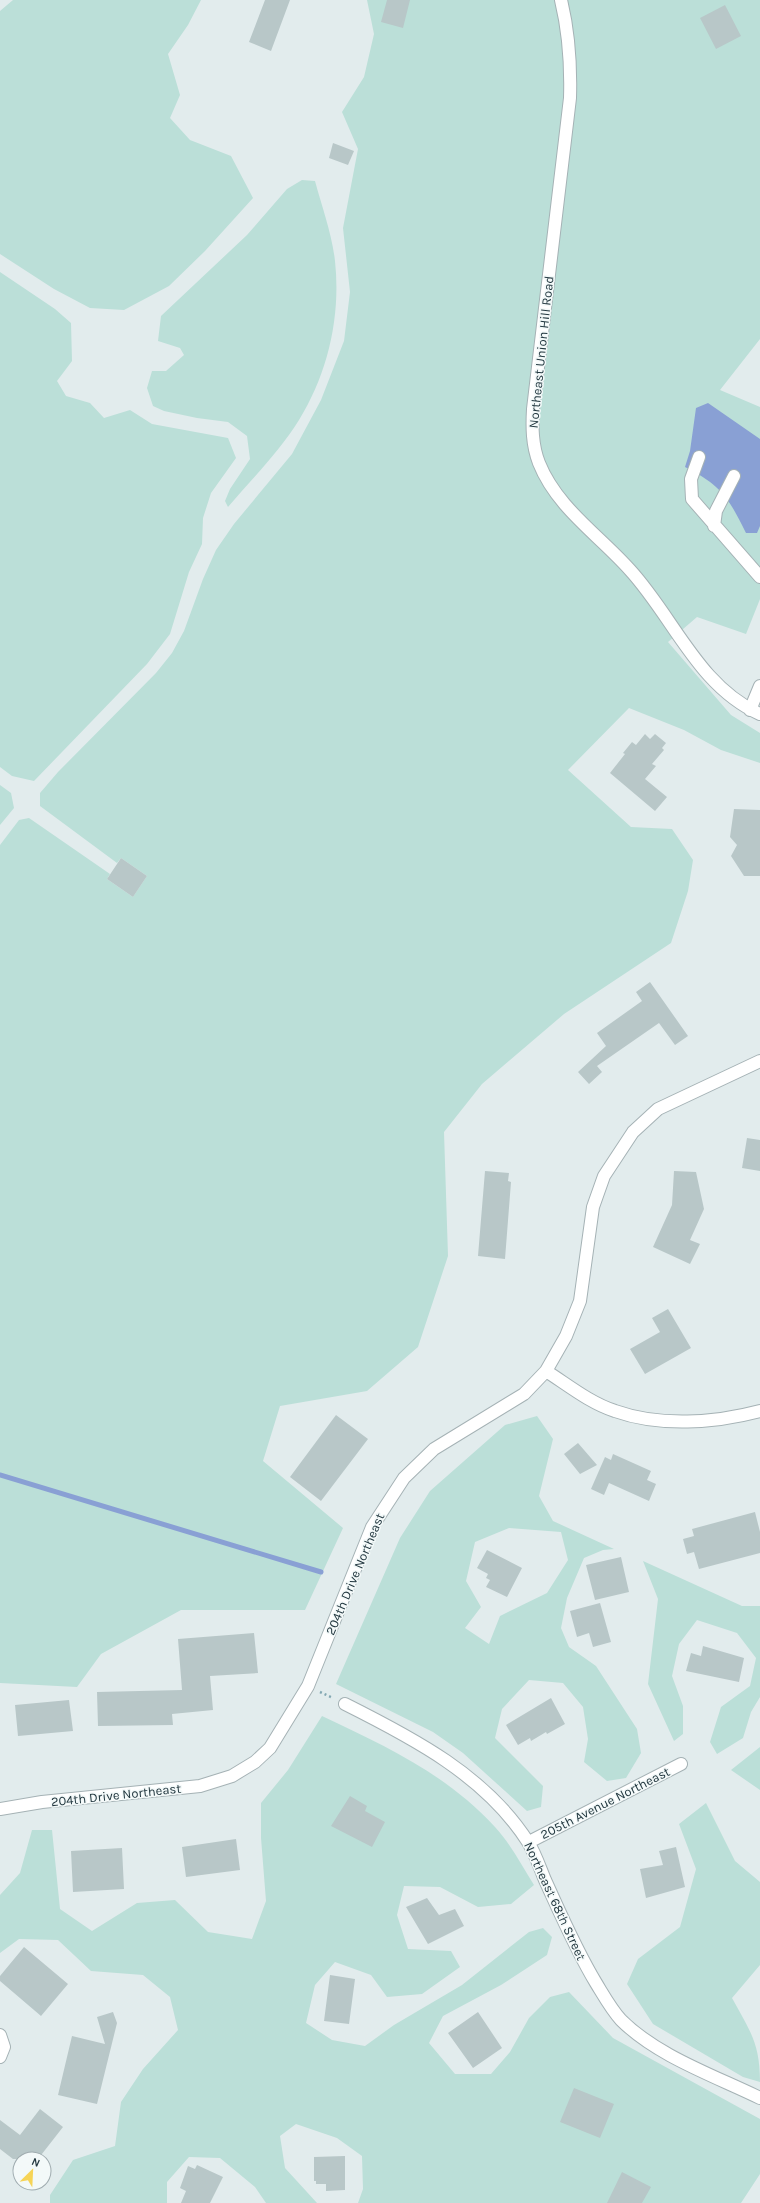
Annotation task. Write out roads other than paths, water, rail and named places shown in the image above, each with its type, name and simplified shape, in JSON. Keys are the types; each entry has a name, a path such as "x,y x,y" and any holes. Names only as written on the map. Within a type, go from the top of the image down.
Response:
{"street":[{"name":"Northeast Union Hill Road","path":"560,0 565,20 571,61 570,98 533,409 532,435 539,463 562,503 635,575 655,599 687,648 706,672 732,699 755,712"},
{"path":"699,457 691,479 692,499 714,526 760,576"},
{"path":"714,526 716,511 734,476"},
{"path":"755,712 760,686"},
{"name":"204th Drive Northeast","path":"0,1809 42,1802 200,1786 232,1776 256,1762 270,1748 308,1686 372,1527 404,1478 434,1449 524,1394 546,1371 566,1336 580,1301 593,1207 604,1176 633,1132 658,1109 760,1061"},
{"path":"546,1371 586,1397 615,1412 656,1420 710,1421 760,1411"},
{"name":"Northeast 68th Street","path":"345,1704 418,1742 452,1765 498,1804 528,1842 576,1949 608,2003 621,2020 644,2040 664,2052 760,2098"},
{"name":"205th Avenue Northeast","path":"528,1842 681,1764"},
{"path":"0,2035 4,2047 0,2057"}],"water":[{"path":"708,403 760,439 760,526 757,533 746,533 729,501 723,494 708,480 685,467 690,451 696,408"}],"waterway":[{"path":"0,1475 321,1572"}]}
